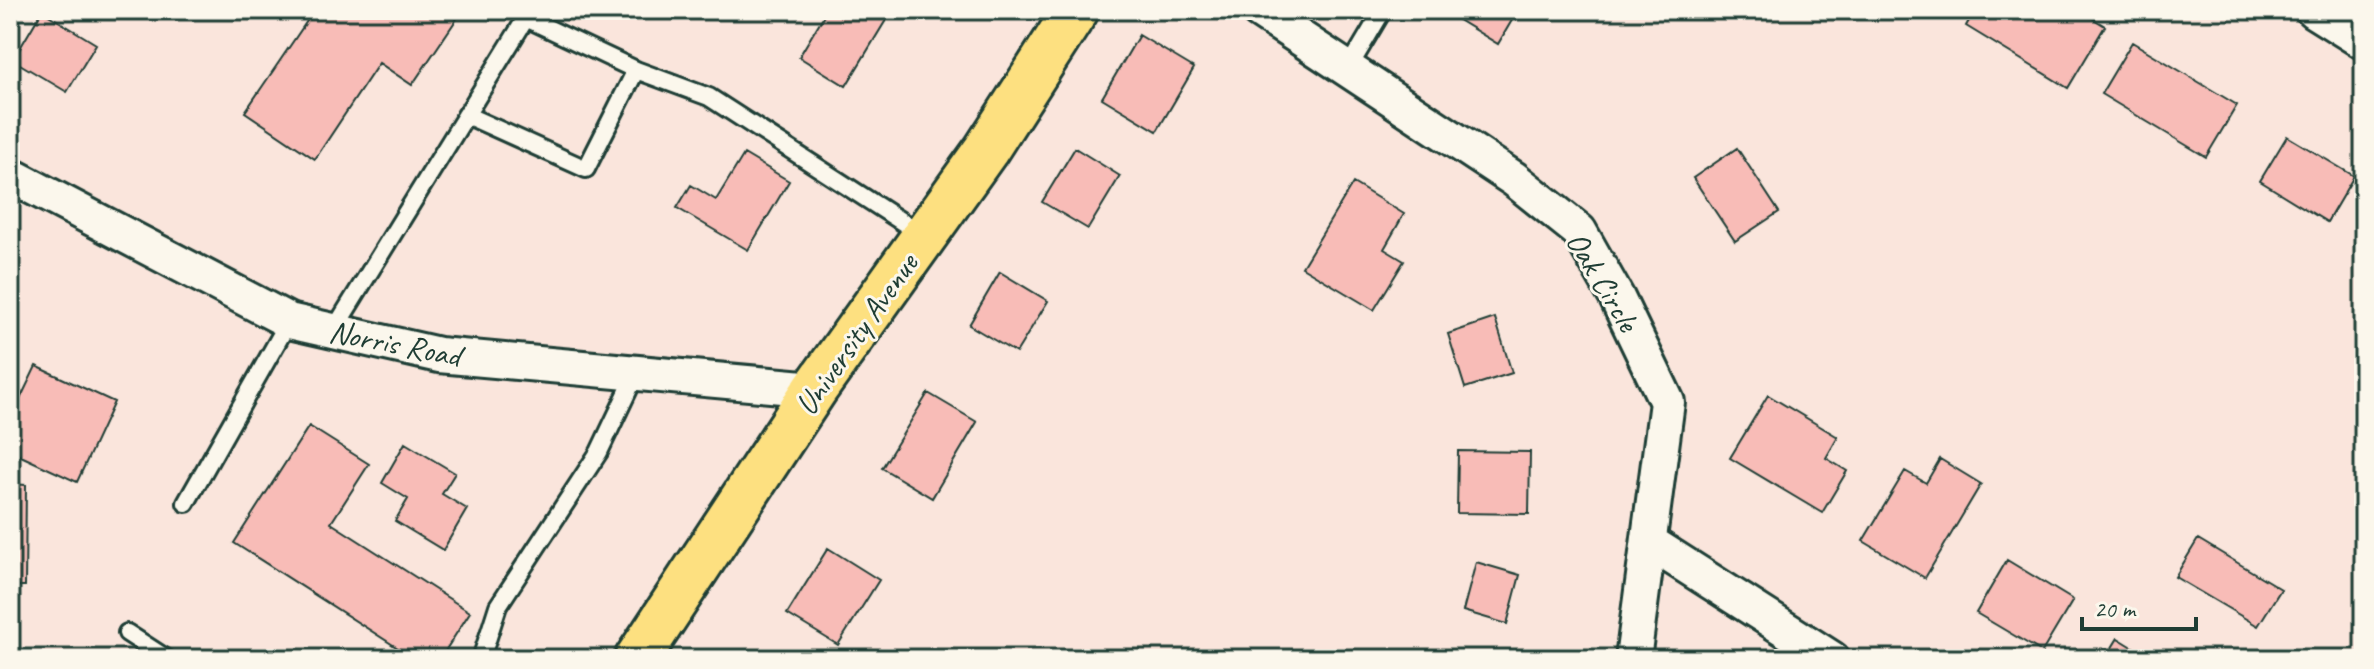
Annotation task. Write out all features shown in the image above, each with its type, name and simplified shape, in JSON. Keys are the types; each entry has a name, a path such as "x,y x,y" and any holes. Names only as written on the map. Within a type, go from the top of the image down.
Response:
{"main road":[{"name":"University Avenue","path":"637,659 815,389 986,150 1076,10"}],"street":[{"name":"Oak Circle","path":"1258,10 1514,179 1579,231 1617,298 1667,402 1633,659"},
{"path":"2313,10 2364,42"},
{"name":"Norris Road","path":"10,175 289,321 332,333 439,355 815,389"},
{"path":"1649,542 1832,659"}],"lane":[{"path":"1348,69 1383,10"},
{"path":"332,333 526,18 636,70 709,97 925,236"},
{"path":"466,115 586,169 636,70"},
{"path":"186,503 289,321"},
{"path":"481,659 498,606 599,452 637,372"},
{"path":"127,633 167,659"}],"building":[{"path":"303,10 448,10 458,17 412,85 379,63 315,159 245,112 311,15"},
{"path":"827,10 869,10 886,20 846,86 799,57"},
{"path":"1442,10 1518,10 1498,44"},
{"path":"1975,10 2079,10 2105,26 2068,88 1966,26"},
{"path":"42,11 96,44 67,92 13,60"},
{"path":"1139,35 1194,68 1157,131 1102,98"},
{"path":"2132,42 2237,105 2206,157 2101,94"},
{"path":"2287,136 2354,176 2327,222 2260,181"},
{"path":"1075,148 1120,176 1088,229 1042,202"},
{"path":"1737,148 1779,212 1735,241 1693,178"},
{"path":"744,154 789,181 748,250 677,208 691,185 716,200"},
{"path":"1353,183 1404,214 1384,249 1404,261 1374,310 1302,267"},
{"path":"1000,272 1048,301 1016,353 969,325"},
{"path":"1495,318 1512,373 1465,388 1448,334"},
{"path":"36,366 114,402 77,482 10,451 10,420"},
{"path":"928,393 977,422 932,498 882,468"},
{"path":"1768,395 1838,437 1826,458 1847,471 1822,513 1730,458"},
{"path":"309,426 369,464 331,523 470,612 440,659 415,659 234,543"},
{"path":"405,443 455,473 442,494 467,509 443,550 395,521 408,499 382,483"},
{"path":"1458,451 1530,452 1529,514 1457,513"},
{"path":"1940,459 1981,484 1925,578 1863,541 1905,471 1926,483"},
{"path":"10,484 26,485 25,586 10,586"},
{"path":"2198,539 2281,589 2258,626 2175,577"},
{"path":"828,548 879,580 838,645 787,614"},
{"path":"2007,560 2073,600 2042,652 1976,613"},
{"path":"1476,562 1520,575 1507,624 1463,611"},
{"path":"2118,638 2152,659 2105,659"}]}
